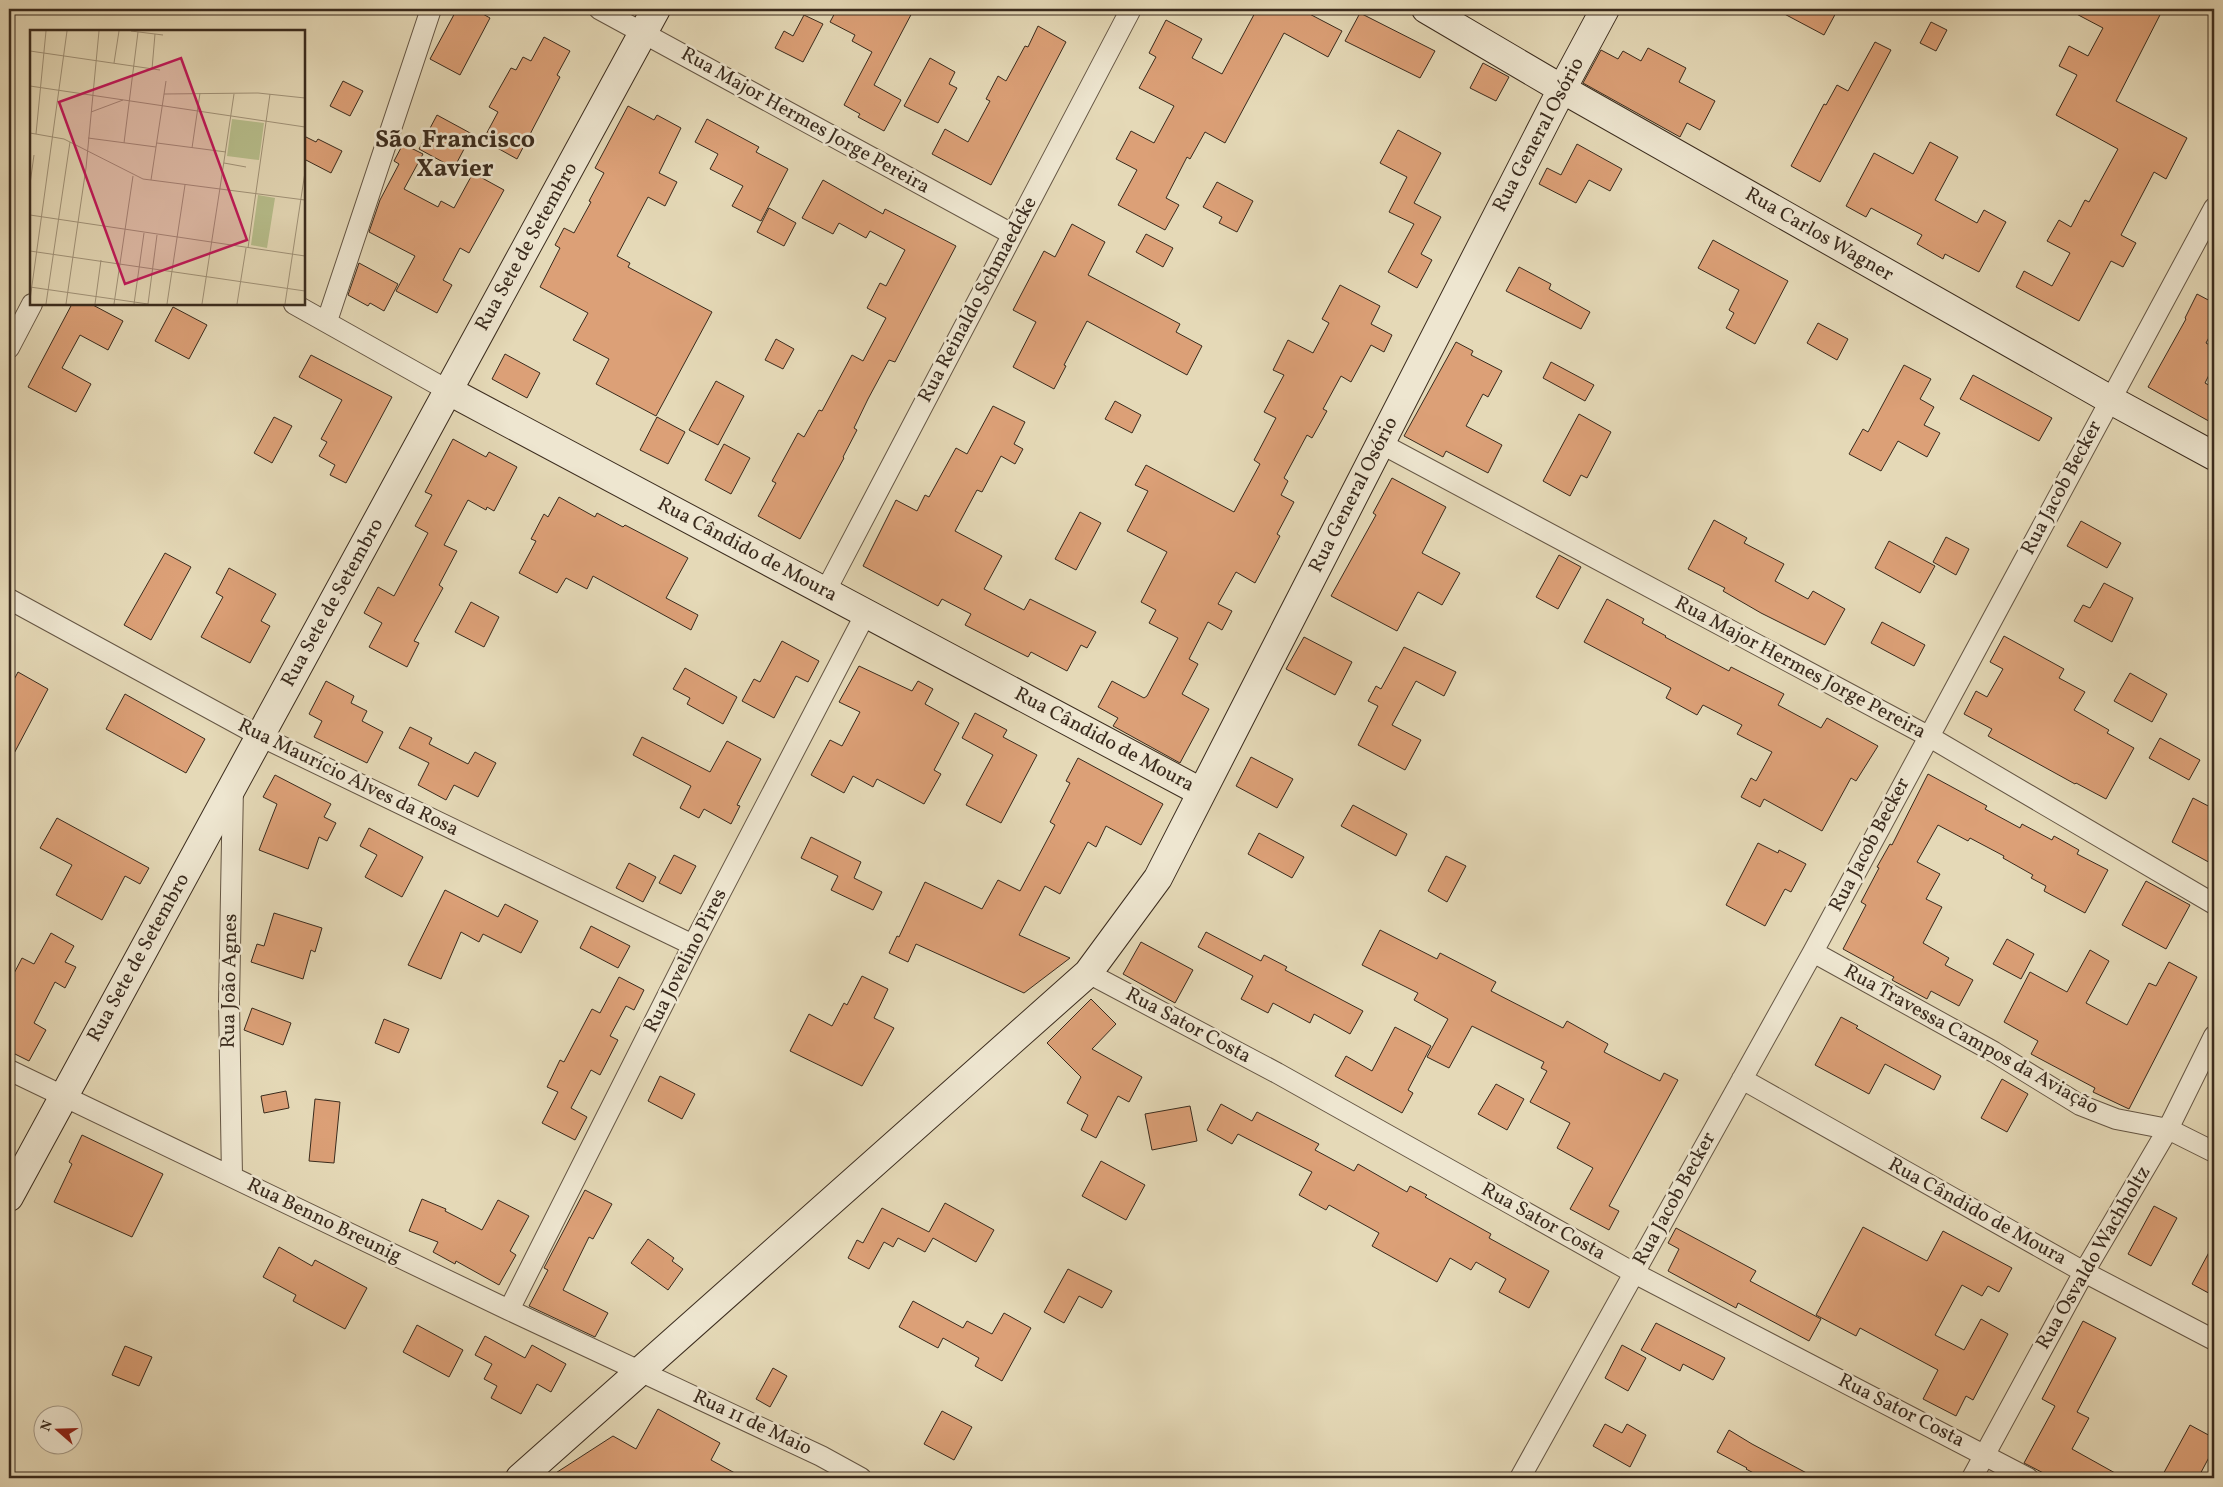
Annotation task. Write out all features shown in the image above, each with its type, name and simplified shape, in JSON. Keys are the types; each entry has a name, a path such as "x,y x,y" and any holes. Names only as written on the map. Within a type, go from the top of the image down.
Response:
{"main road":[{"name":"Rua Sete de Setembro","path":"9,1197 656,9"},
{"name":"Rua Carlos Wagner","path":"1426,9 1562,89 2109,399 2214,456"},
{"name":"Rua General Osório","path":"520,1478 1088,973 1158,878 1562,89 1606,9"},
{"name":"Rua Cândido de Moura","path":"449,391 1202,792"}],"street":[{"path":"326,321 431,9"},
{"name":"Rua Major Hermes Jorge Pereira","path":"599,9 1012,234"},
{"name":"Rua Reinaldo Schmaedcke","path":"825,592 1131,9"},
{"name":"Rua Jacob Becker","path":"1520,1478 1813,952 2109,399 2214,208"},
{"path":"9,348 31,305"},
{"name":"Rua Cândido de Moura","path":"296,305 449,391"},
{"name":"Rua Major Hermes Jorge Pereira","path":"1380,443 1928,736 2214,904"},
{"name":"Rua Maurício Alves da Rosa","path":"9,599 260,736 693,945"},
{"name":"Rua Jovelino Pires","path":"509,1310 693,945 866,613"},
{"name":"Rua João Agnes","path":"232,1176 229,1002 233,785"},
{"name":"Rua Travessa Campos da Aviação","path":"1813,952 1994,1052 2080,1105 2116,1119 2168,1128 2214,1152"},
{"name":"Rua Sator Costa","path":"1088,973 1277,1073 1634,1273 2028,1478"},
{"name":"Rua Osvaldo Wachholtz","path":"1972,1478 2084,1272 2168,1128 2214,1036"},
{"name":"Rua Benno Breunig","path":"9,1070 509,1310 641,1371"},
{"name":"Rua Cândido de Moura","path":"1742,1079 2084,1272 2214,1340"},
{"name":"Rua 11 de Maio","path":"641,1371 821,1456 861,1478"}],"building":[{"path":"457,9 474,9 490,18 460,75 430,59"},
{"path":"837,9 914,9 874,85 901,100 884,131 858,117 860,114 844,105 872,52 852,41 855,35 830,22"},
{"path":"1257,9 1300,9 1342,31 1328,57 1284,33 1225,143 1205,132 1190,159 1187,157 1166,198 1179,205 1165,230 1118,205 1137,170 1116,159 1131,131 1154,143 1174,106 1139,88 1156,57 1149,53 1166,20 1202,39 1192,58 1222,74"},
{"path":"1775,9 1838,9 1824,35"},
{"path":"2067,9 2163,9 2116,101 2187,138 2166,179 2154,172 2121,235 2136,243 2123,267 2111,261 2079,321 2016,287 2024,271 2052,286 2070,253 2047,241 2059,220 2071,227 2085,200 2089,202 2118,149 2056,115 2077,75 2059,66 2069,46 2088,56 2103,28"},
{"path":"1360,13 1435,51 1420,78 1345,41"},
{"path":"804,15 823,24 803,62 775,48 784,31 793,36"},
{"path":"1931,22 1947,30 1936,51 1920,43"},
{"path":"1038,26 1066,42 991,185 932,154 945,129 968,142 990,101 986,99 998,76 1006,81 1025,46 1028,47"},
{"path":"544,37 570,51 557,75 560,77 517,159 483,140 498,112 489,107 511,68 516,70 523,57 531,61"},
{"path":"1875,42 1891,50 1820,182 1791,166 1824,104 1826,105 1837,85 1848,91"},
{"path":"1648,48 1686,68 1679,82 1715,101 1700,130 1687,123 1680,137 1583,83 1601,50 1618,59 1623,51 1641,61"},
{"path":"930,58 955,72 949,84 957,88 938,123 904,106"},
{"path":"1483,63 1509,77 1496,101 1470,88"},
{"path":"343,81 363,91 350,116 330,106"},
{"path":"628,106 654,120 657,115 681,128 659,173 677,182 665,206 648,197 617,256 630,263 628,267 712,312 656,416 596,384 609,359 573,340 588,313 540,287 560,248 555,245 564,228 574,233 591,202 589,201 604,173 595,168"},
{"path":"437,115 472,134 454,168 419,149"},
{"path":"707,119 759,147 756,152 788,169 761,221 732,206 743,186 710,169 718,154 695,142"},
{"path":"1398,130 1441,153 1414,203 1441,217 1421,254 1432,260 1417,288 1388,272 1414,224 1389,212 1407,177 1380,163"},
{"path":"305,136 316,142 318,139 342,151 331,173 305,160"},
{"path":"1930,142 1958,157 1935,200 1977,223 1984,210 2006,222 1979,272 1945,254 1943,259 1917,244 1922,235 1871,208 1866,217 1846,206 1874,153 1913,174"},
{"path":"403,144 423,154 404,189 438,207 441,201 454,208 473,173 504,190 469,253 460,248 443,280 452,285 437,313 396,291 415,256 369,232 380,200 399,164 394,161"},
{"path":"1577,144 1622,169 1610,191 1589,180 1576,203 1539,184 1547,168 1561,175"},
{"path":"823,180 883,214 885,209 956,246 895,362 889,360 868,399 854,428 857,430 844,458 800,539 758,516 776,483 772,481 798,433 804,437 819,410 822,411 852,355 863,361 886,318 867,308 880,283 886,286 905,250 870,231 866,238 839,223 833,234 802,218"},
{"path":"1217,182 1253,201 1237,232 1219,223 1222,217 1203,207"},
{"path":"769,208 796,223 784,246 757,232"},
{"path":"1072,224 1105,242 1088,275 1180,324 1176,332 1202,346 1187,375 1087,321 1054,389 1013,367 1036,322 1013,310 1044,251 1055,257"},
{"path":"1146,234 1173,248 1163,267 1136,252"},
{"path":"1713,240 1788,281 1755,344 1726,328 1734,313 1729,310 1739,290 1698,268"},
{"path":"359,263 398,284 384,311 370,303 368,306 348,295"},
{"path":"1519,267 1551,284 1549,289 1590,312 1581,329 1506,291"},
{"path":"1340,285 1380,306 1371,324 1392,335 1384,352 1371,345 1351,382 1341,376 1323,409 1327,411 1312,438 1307,435 1284,478 1288,481 1281,495 1294,502 1277,534 1280,536 1255,583 1236,572 1218,604 1232,611 1222,630 1208,622 1189,659 1198,664 1182,694 1209,709 1180,763 1113,726 1118,718 1098,707 1112,681 1144,698 1147,696 1178,638 1149,623 1156,610 1141,602 1167,552 1127,531 1148,491 1135,485 1146,465 1234,512 1260,464 1254,460 1276,418 1264,412 1284,375 1273,370 1288,340 1313,353 1329,323 1322,319"},
{"path":"2197,294 2214,303 2214,328 2206,343 2214,348 2214,365 2205,383 2214,388 2214,424 2148,387 2186,319"},
{"path":"71,305 93,305 123,321 108,350 80,335 62,368 91,384 76,412 28,387"},
{"path":"173,307 207,325 189,359 155,341"},
{"path":"1818,323 1848,339 1837,360 1807,343"},
{"path":"776,339 794,349 783,369 765,360"},
{"path":"1456,342 1473,351 1471,355 1502,371 1488,397 1483,394 1466,426 1502,445 1488,473 1446,451 1443,457 1404,436"},
{"path":"505,354 540,373 527,398 492,379"},
{"path":"311,355 392,397 346,483 330,475 335,465 319,456 327,442 321,439 342,400 299,377"},
{"path":"1551,362 1594,385 1585,401 1543,378"},
{"path":"1904,365 1931,379 1920,399 1934,407 1924,425 1940,433 1927,457 1898,441 1881,471 1849,454 1863,429 1868,432"},
{"path":"1973,375 2052,418 2039,441 1960,399"},
{"path":"716,381 744,396 718,445 689,430"},
{"path":"1115,401 1141,415 1132,433 1105,419"},
{"path":"993,406 1025,422 1014,444 1023,449 1015,464 1001,456 982,492 977,490 955,531 1002,556 984,589 1024,610 1030,599 1096,632 1087,648 1081,645 1067,671 1031,652 1028,657 965,625 971,614 942,599 938,606 863,566 896,500 917,511 925,495 929,497 956,448 967,454"},
{"path":"1579,414 1611,432 1587,478 1581,475 1570,496 1543,481"},
{"path":"274,417 292,426 272,463 254,453"},
{"path":"657,417 685,432 668,464 640,450"},
{"path":"453,439 486,457 489,452 517,467 494,511 487,507 486,510 468,500 444,545 457,551 439,585 443,588 414,641 419,643 407,667 369,647 382,623 364,613 378,587 394,596 428,533 415,526 432,495 425,492"},
{"path":"724,444 750,458 731,494 705,480"},
{"path":"1392,478 1446,507 1422,553 1460,573 1442,605 1418,592 1397,631 1331,596 1376,515 1373,513"},
{"path":"559,497 595,517 597,513 623,527 625,525 688,558 666,598 698,615 691,630 593,576 587,589 566,578 557,593 519,573 536,541 531,539 544,514 548,517"},
{"path":"1080,512 1101,523 1076,570 1055,559"},
{"path":"1714,520 1747,538 1744,543 1784,564 1775,581 1808,599 1813,591 1845,609 1825,645 1761,613 1723,591 1725,588 1688,569"},
{"path":"2081,521 2121,543 2107,568 2067,546"},
{"path":"1946,537 1969,549 1956,575 1933,562"},
{"path":"1889,541 1935,566 1920,593 1875,568"},
{"path":"165,553 191,567 151,640 124,625"},
{"path":"1559,555 1581,567 1558,609 1536,597"},
{"path":"229,568 276,594 261,621 270,626 250,663 201,637 223,597 216,593"},
{"path":"2104,583 2133,598 2112,642 2074,621 2083,605 2090,608"},
{"path":"1607,599 1644,619 1642,623 1665,637 1729,671 1731,667 1784,694 1778,705 1821,728 1827,718 1878,746 1856,781 1851,778 1822,831 1764,799 1760,807 1741,797 1751,778 1756,781 1772,752 1737,734 1742,725 1703,705 1697,715 1666,698 1671,688 1584,642"},
{"path":"471,602 499,617 484,647 455,632"},
{"path":"1882,622 1925,645 1914,666 1871,643"},
{"path":"2004,636 2064,669 2059,678 2085,692 2074,710 2109,730 2107,733 2134,748 2106,799 1988,736 1992,729 1964,714 1976,691 1987,697 2003,669 1990,662"},
{"path":"1304,637 1352,662 1335,695 1286,669"},
{"path":"782,641 819,661 808,682 796,676 774,718 742,701 754,679 760,682"},
{"path":"1404,647 1456,672 1444,696 1416,681 1392,725 1421,740 1405,770 1358,745 1378,706 1368,701 1376,686 1381,689"},
{"path":"859,666 912,691 918,681 933,689 925,704 959,723 934,770 941,774 924,804 877,779 873,787 853,776 844,793 811,775 830,740 842,746 860,712 839,702"},
{"path":"685,668 737,697 723,724 687,704 690,698 673,689"},
{"path":"18,672 48,689 9,763 9,689"},
{"path":"2130,673 2167,694 2152,722 2114,701"},
{"path":"326,681 354,696 351,703 367,711 362,721 383,732 367,763 314,737 322,721 309,714"},
{"path":"125,694 205,739 186,773 106,729"},
{"path":"975,713 1007,730 1003,737 1037,755 1001,823 966,805 993,755 962,738"},
{"path":"410,727 432,738 429,744 468,764 475,752 496,763 478,797 454,785 446,800 418,785 429,763 399,748"},
{"path":"642,737 710,772 727,741 761,759 737,805 740,806 731,824 704,809 699,818 680,808 691,786 633,755"},
{"path":"2160,738 2200,760 2189,780 2149,758"},
{"path":"1251,757 1293,779 1277,808 1236,786"},
{"path":"1078,758 1163,804 1141,845 1106,826 1096,847 1088,842 1060,894 1045,886 1019,935 1070,958 1024,993 916,944 908,962 889,953 897,936 899,937 925,882 982,909 998,880 1020,891 1055,825 1050,822 1070,783 1066,781"},
{"path":"1928,774 1987,806 1985,809 2020,828 2022,824 2052,840 2054,836 2079,850 2077,854 2108,870 2085,913 2044,891 2046,886 2031,878 2033,875 2003,858 2004,856 1970,838 1968,841 1938,825 1917,862 1940,874 1926,899 1942,907 1923,943 1949,958 1945,965 1973,980 1959,1006 1931,991 1927,999 1892,980 1894,977 1843,949 1866,905 1861,902 1879,868 1877,867 1890,844 1892,845"},
{"path":"275,775 331,804 324,817 336,823 327,841 319,837 308,869 259,850 277,804 263,797"},
{"path":"2193,798 2214,809 2214,865 2172,842"},
{"path":"1353,805 1407,834 1396,856 1341,826"},
{"path":"57,818 149,868 140,884 125,876 102,920 56,895 72,865 40,848"},
{"path":"369,828 423,857 402,897 365,877 377,855 360,846"},
{"path":"1259,833 1304,857 1292,878 1248,854"},
{"path":"811,837 861,862 854,878 882,892 873,910 831,890 838,876 801,858"},
{"path":"1758,843 1778,853 1779,850 1806,864 1791,892 1785,889 1765,926 1726,905"},
{"path":"674,855 696,866 681,894 659,883"},
{"path":"1446,856 1466,866 1447,902 1428,891"},
{"path":"629,863 656,877 643,902 616,888"},
{"path":"2146,881 2190,905 2166,949 2122,925"},
{"path":"445,890 498,917 505,904 538,921 521,953 483,934 479,942 461,932 441,979 408,965"},
{"path":"274,913 322,928 315,952 311,950 303,979 251,962 257,944 264,946"},
{"path":"591,926 630,946 618,968 580,948"},
{"path":"1380,930 1437,959 1440,953 1496,982 1491,991 1563,1028 1567,1021 1608,1044 1604,1052 1660,1081 1664,1073 1678,1080 1609,1206 1619,1211 1609,1230 1570,1209 1593,1168 1557,1148 1570,1123 1530,1102 1547,1071 1541,1068 1544,1062 1472,1026 1449,1068 1427,1057 1448,1019 1414,1000 1418,993 1362,965"},
{"path":"1206,932 1261,961 1264,955 1287,967 1285,970 1363,1011 1350,1034 1314,1014 1310,1023 1273,1003 1268,1013 1241,999 1253,976 1198,947"},
{"path":"51,933 74,946 65,962 76,967 65,988 55,982 34,1023 46,1030 29,1061 9,1051 9,983 22,958 34,964"},
{"path":"2007,939 2034,954 2021,979 1993,964"},
{"path":"1141,942 1193,970 1175,1003 1123,974"},
{"path":"2090,950 2109,961 2086,1003 2127,1025 2149,983 2156,986 2169,962 2197,977 2129,1109 2093,1092 2095,1088 2031,1054 2038,1041 2004,1022 2030,972 2067,992"},
{"path":"862,976 888,989 874,1018 894,1028 862,1086 790,1051 809,1014 832,1026 844,1003 847,1005"},
{"path":"619,977 644,990 634,1010 626,1006 610,1036 618,1040 600,1075 591,1070 571,1108 587,1117 575,1140 542,1123 558,1092 547,1087 560,1060 564,1062 592,1009 600,1013"},
{"path":"1091,999 1116,1024 1092,1049 1142,1077 1129,1102 1118,1096 1096,1138 1081,1130 1088,1115 1067,1103 1081,1077 1047,1043"},
{"path":"252,1008 291,1023 283,1045 244,1030"},
{"path":"1841,1017 1858,1026 1856,1028 1941,1076 1934,1090 1885,1064 1869,1094 1815,1065"},
{"path":"384,1019 409,1029 399,1053 375,1043"},
{"path":"1395,1027 1431,1046 1408,1090 1413,1093 1402,1113 1335,1076 1346,1056 1372,1071"},
{"path":"660,1076 695,1094 682,1119 648,1101"},
{"path":"2002,1079 2028,1094 2007,1132 1981,1118"},
{"path":"1496,1084 1524,1099 1507,1130 1478,1114"},
{"path":"286,1091 289,1108 264,1113 261,1096"},
{"path":"315,1099 340,1102 334,1163 309,1161"},
{"path":"1221,1104 1252,1121 1257,1112 1319,1144 1315,1150 1354,1171 1358,1164 1407,1192 1410,1186 1427,1195 1425,1197 1491,1234 1489,1238 1549,1271 1529,1308 1499,1292 1506,1279 1476,1262 1471,1270 1450,1258 1437,1282 1372,1246 1379,1233 1329,1205 1326,1210 1299,1195 1312,1172 1238,1134 1232,1144 1207,1130"},
{"path":"1190,1106 1197,1141 1152,1150 1145,1114"},
{"path":"82,1135 163,1174 132,1237 54,1202 72,1164 69,1162"},
{"path":"1101,1161 1145,1185 1126,1220 1082,1196"},
{"path":"585,1190 612,1204 593,1239 589,1237 563,1290 608,1313 595,1337 529,1306 548,1270 544,1268"},
{"path":"422,1199 446,1209 445,1211 482,1230 498,1200 529,1216 510,1251 516,1255 499,1285 456,1261 455,1264 433,1252 438,1242 409,1231"},
{"path":"945,1203 994,1230 976,1262 933,1238 925,1252 898,1238 893,1247 884,1242 869,1269 848,1258 857,1240 863,1243 882,1208 929,1232"},
{"path":"2154,1206 2177,1218 2151,1266 2128,1254"},
{"path":"1863,1227 1927,1261 1943,1231 2012,1268 1999,1292 1988,1286 1982,1296 1962,1285 1935,1335 1964,1350 1981,1319 2008,1334 1973,1400 1966,1396 1956,1416 1923,1399 1938,1370 1860,1328 1856,1336 1816,1315"},
{"path":"1676,1228 1756,1271 1750,1281 1821,1319 1809,1341 1738,1303 1736,1308 1668,1271 1679,1249 1668,1243"},
{"path":"648,1239 674,1258 672,1261 683,1269 668,1290 631,1263"},
{"path":"2214,1243 2214,1296 2192,1284"},
{"path":"279,1247 312,1266 315,1260 367,1288 345,1329 293,1301 296,1295 263,1277"},
{"path":"1068,1269 1112,1291 1102,1308 1079,1296 1064,1323 1044,1312"},
{"path":"913,1301 963,1328 967,1321 992,1334 1004,1313 1031,1328 1002,1381 975,1366 979,1358 943,1338 938,1348 899,1327"},
{"path":"2083,1321 2116,1338 2077,1412 2089,1418 2072,1449 2124,1478 2053,1478 2024,1463 2055,1406 2042,1399"},
{"path":"1656,1323 1725,1358 1713,1380 1683,1364 1680,1371 1641,1350"},
{"path":"417,1325 463,1350 449,1377 403,1352"},
{"path":"485,1336 525,1358 532,1345 566,1364 551,1392 537,1384 521,1414 491,1398 497,1386 484,1379 492,1364 475,1355"},
{"path":"1622,1345 1646,1358 1628,1391 1605,1378"},
{"path":"125,1346 152,1357 139,1386 112,1375"},
{"path":"773,1368 787,1376 770,1407 756,1399"},
{"path":"658,1409 720,1443 711,1460 744,1478 548,1478 613,1436 636,1449"},
{"path":"942,1411 972,1427 954,1460 924,1444"},
{"path":"1605,1424 1622,1433 1627,1424 1646,1435 1630,1467 1593,1446"},
{"path":"2190,1425 2214,1438 2214,1448 2198,1478 2161,1478"},
{"path":"1729,1430 1816,1478 1763,1478 1746,1469 1717,1452"}],"district":[{"name":"São Francisco Xavier","path":"455,154"}]}
